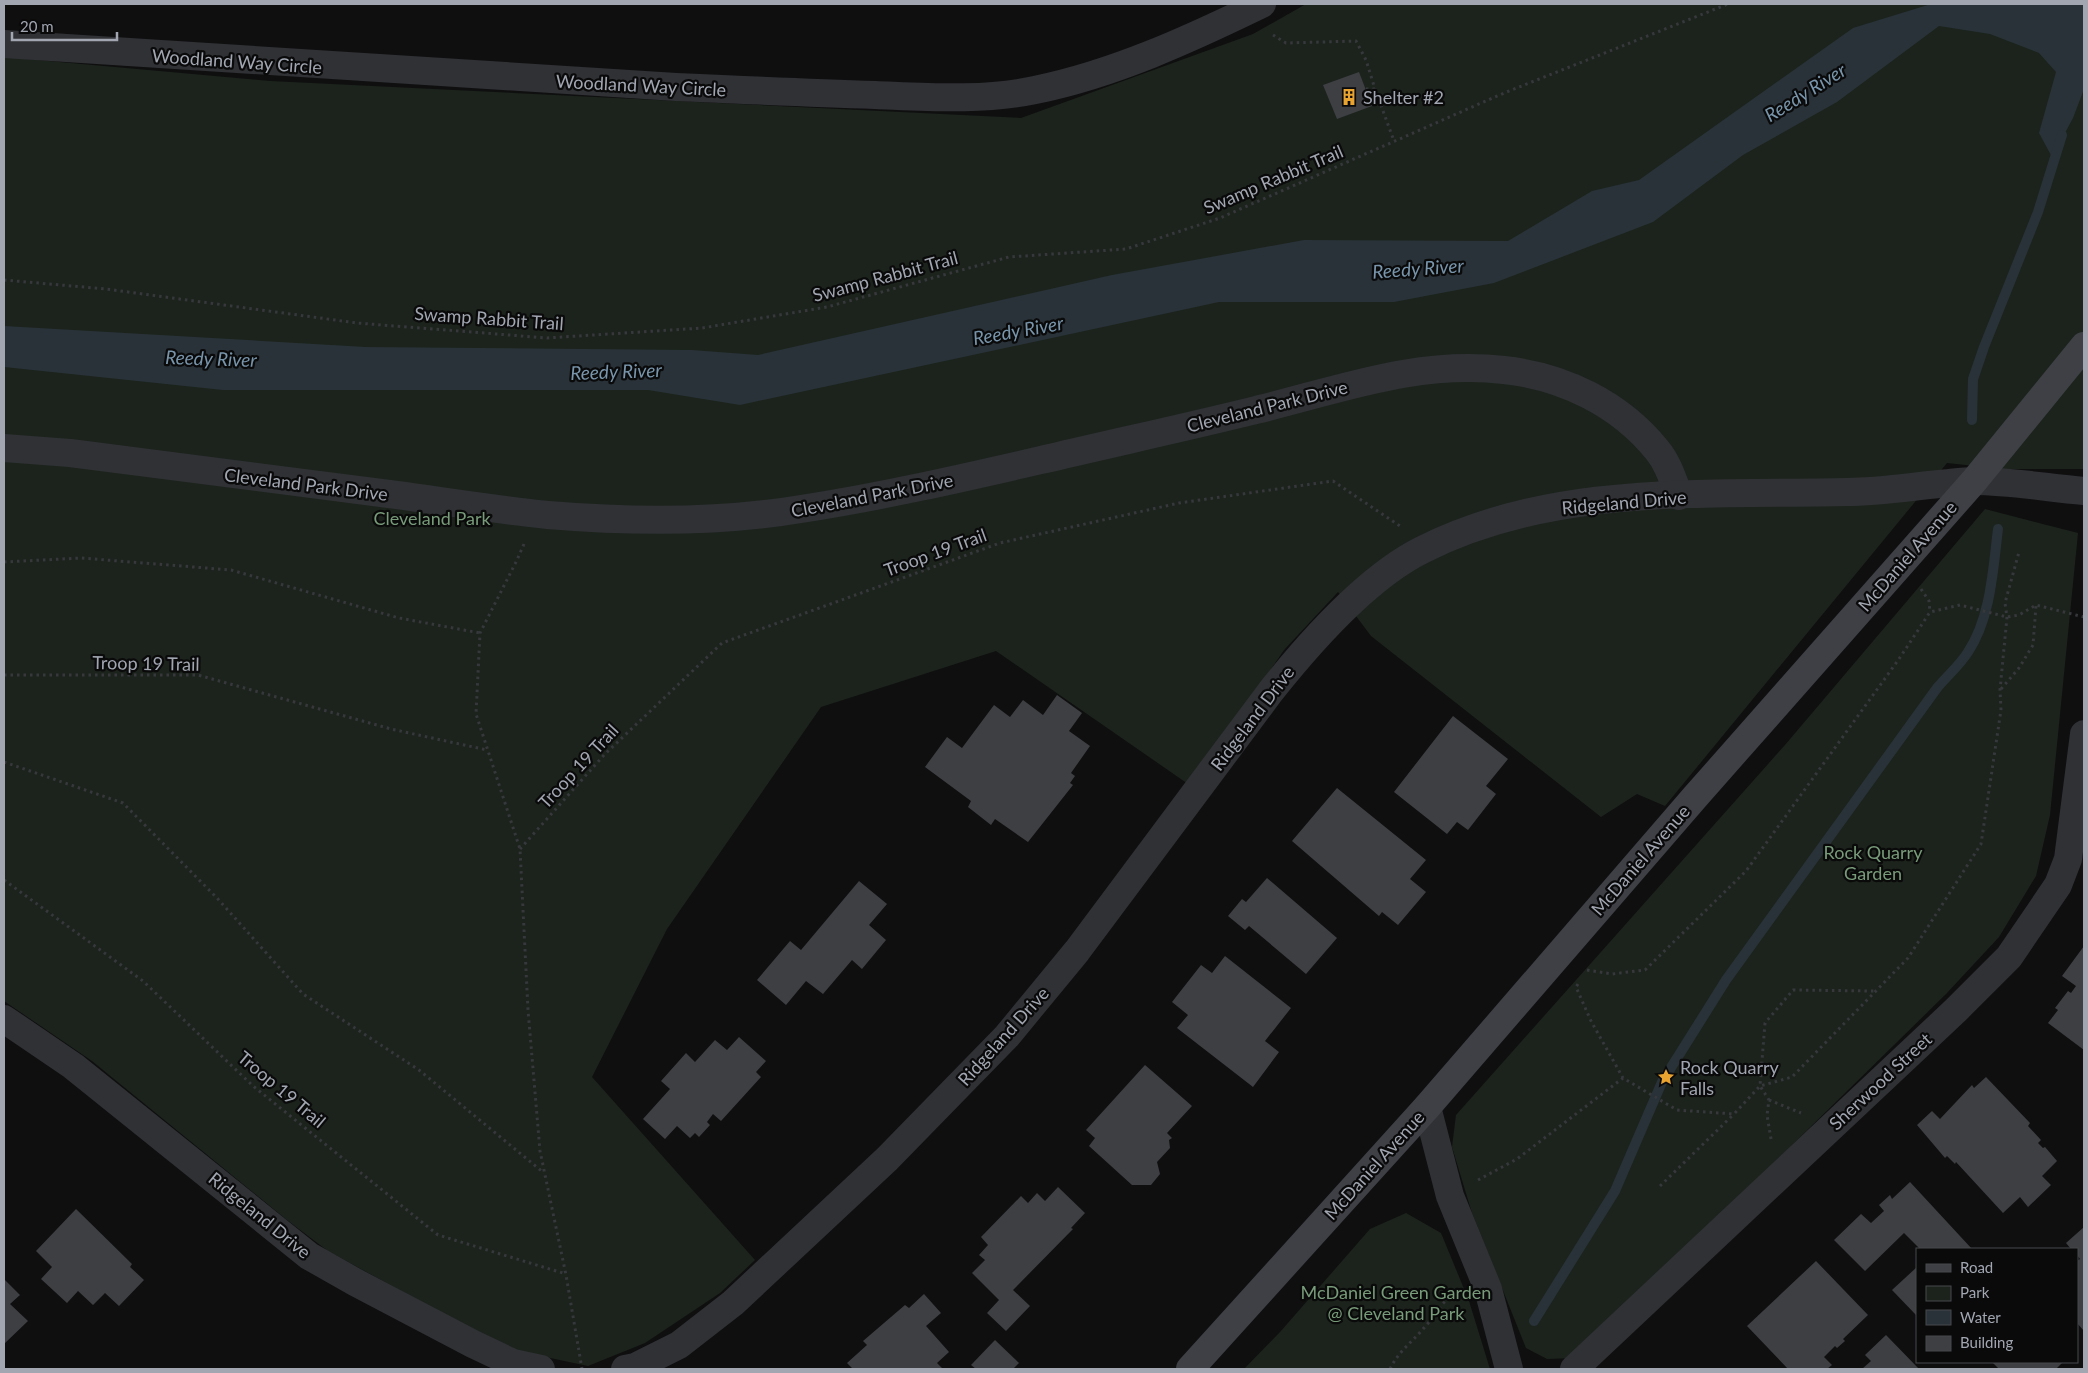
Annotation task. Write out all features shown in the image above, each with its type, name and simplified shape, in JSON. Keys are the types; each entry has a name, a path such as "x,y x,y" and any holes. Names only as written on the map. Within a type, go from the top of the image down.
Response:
{"street":[{"name":"Woodland Way Circle","path":"4,44 316,66 742,90 925,97 986,97 1034,91 1135,60 1225,22 1262,4"},
{"name":"McDaniel Avenue","path":"1190,1369 1426,1107 1695,797 1974,481 2084,346"},
{"name":"Cleveland Park Drive","path":"4,448 70,453 535,513 655,520 716,518 798,510 932,485 1259,410 1370,380 1414,371 1459,368 1503,370 1544,376 1583,392 1625,418 1658,451 1668,467 1679,496"},
{"name":"Ridgeland Drive","path":"625,1369 635,1367 679,1345 733,1304 887,1159 1006,1036 1077,951 1299,656 1346,608 1388,572 1429,547 1509,516 1586,501 1679,496 1854,492 1974,481 2084,491"},
{"name":"Sherwood Street","path":"1574,1369 1956,1010 2008,957 2058,885 2068,859 2084,734"},
{"name":"Ridgeland Drive","path":"4,1019 81,1072 310,1256 472,1344 513,1363 541,1369"},
{"path":"1426,1107 1450,1196 1488,1289 1509,1369"}],"path":[{"name":"Swamp Rabbit Trail","path":"4,280 106,289 357,322 547,338 702,328 826,307 1009,257 1126,249 1220,218 1504,93 1728,4"},
{"path":"1286,43 1356,41 1366,60 1394,141"},
{"path":"1366,89 1375,88"},
{"name":"Troop 19 Trail","path":"520,850 605,754 722,642 1000,543 1179,503 1333,481 1429,547"},
{"path":"535,513 518,560 480,633 476,714 520,850 528,1010 540,1151 566,1274 582,1369"},
{"path":"1660,1186 1760,1086 1792,1077 1908,958 1981,844 2001,710 2000,690 2007,617 2005,602 2019,552"},
{"path":"4,562 81,558 232,570 399,618 480,633"},
{"path":"1586,970 1612,974 1645,970 1746,871 1899,659 1930,612 1929,601"},
{"path":"1930,612 1960,605 2007,617 2019,615 2036,605 2084,617"},
{"path":"2000,690 2020,668 2033,645 2036,605"},
{"name":"Troop 19 Trail","path":"4,675 198,675 391,729 488,750"},
{"path":"4,762 123,803 216,898 303,994 418,1070 544,1172"},
{"name":"Troop 19 Trail","path":"4,880 143,981 253,1086 438,1234 566,1274"},
{"path":"1581,978 1576,986 1591,1021 1623,1078 1677,1110 1734,1114"},
{"path":"1802,1114 1769,1100 1760,1086 1765,1022 1793,990 1875,991"},
{"path":"1450,1196 1517,1159 1623,1078"},
{"path":"1769,1100 1767,1115 1772,1148"},
{"path":"1390,1369 1402,1349 1424,1328 1449,1297 1483,1277"}],"green space":[{"name":"Cleveland Park","path":"1306,4 2084,4 2084,469 2003,469 1947,463 1665,806 1637,794 1601,817 1371,636 1338,592 1284,650 1191,786 996,651 821,707 667,929 592,1077 755,1260 720,1293 645,1343 588,1366 522,1352 484,1336 328,1251 287,1220 92,1061 4,1001 4,57 270,81 1021,118 1253,34"},
{"name":"Rock Quarry Garden","path":"1985,509 2078,533 2050,815 2036,876 1999,937 1946,994 1575,1358 1547,1359 1526,1348 1472,1213 1452,1147 1456,1115 1785,745"},
{"name":"McDaniel Green Garden @ Cleveland Park","path":"1406,1213 1441,1233 1469,1301 1490,1369 1244,1369 1281,1331 1370,1229"}],"water":[{"name":"Reedy River","path":"1931,4 2084,4 2084,89 2073,118 2052,157 2039,133 2056,72 2039,53 1990,34 1939,26 1837,102 1743,155 1653,222 1494,283 1394,302 1219,302 740,405 648,390 223,390 4,367 4,326 366,347 692,350 758,355 1112,275 1304,240 1508,241 1592,191 1639,180 1853,28"}],"building":[{"name":"Shelter #2","path":"1359,72 1372,106 1337,119 1323,85"},
{"path":"1057,695 1082,713 1069,731 1090,746 1071,773 1075,776 1070,783 1073,785 1028,842 995,819 991,825 968,807 971,801 925,767 947,737 962,748 994,705 1010,717 1023,700 1043,715"},
{"path":"1453,716 1508,759 1486,786 1496,794 1468,830 1457,822 1447,834 1394,792"},
{"path":"1337,788 1426,860 1410,879 1426,892 1398,925 1382,912 1379,916 1292,841"},
{"path":"1267,878 1337,938 1306,974 1249,926 1245,930 1228,916 1242,899 1246,902"},
{"path":"859,881 887,904 869,925 886,940 862,969 852,960 823,994 806,981 786,1005 757,980 790,941 801,950"},
{"path":"2084,946 2084,1050 2048,1023 2058,1010 2055,1008 2068,991 2071,993 2076,986 2062,976"},
{"path":"1225,956 1291,1008 1265,1041 1279,1052 1253,1087 1177,1028 1188,1015 1172,1002 1201,965 1212,973"},
{"path":"739,1037 766,1061 756,1072 761,1077 721,1121 713,1114 707,1122 710,1125 699,1137 695,1133 690,1138 677,1126 665,1139 643,1119 670,1089 661,1081 686,1053 695,1062 715,1040 727,1050"},
{"path":"1145,1065 1192,1106 1167,1133 1172,1138 1169,1140 1170,1148 1157,1162 1160,1174 1151,1185 1132,1185 1089,1146 1095,1138 1086,1130"},
{"path":"1986,1077 2030,1123 2028,1126 2041,1140 2038,1143 2043,1148 2045,1147 2057,1161 2042,1176 2051,1185 2028,1207 2020,1197 2003,1213 1956,1162 1955,1164 1947,1156 1945,1158 1917,1125 1932,1111 1940,1119 1972,1085 1974,1088"},
{"path":"1910,1182 1971,1248 1919,1248 1904,1233 1865,1271 1834,1240 1861,1214 1871,1223 1884,1211 1879,1205 1890,1195 1892,1199"},
{"path":"1058,1187 1085,1213 1071,1228 1073,1229 1013,1290 1030,1306 1006,1331 987,1313 999,1300 972,1273 985,1260 979,1255 988,1245 981,1237 1021,1196 1028,1203 1037,1193 1045,1201"},
{"path":"76,1209 132,1264 130,1267 144,1280 119,1306 105,1293 93,1305 78,1291 67,1303 41,1279 52,1267 36,1251"},
{"path":"2084,1227 2084,1331 2078,1324 2078,1260 2080,1259 2078,1248 2070,1248 2066,1243"},
{"path":"1816,1261 1868,1315 1843,1339 1845,1341 1837,1348 1835,1346 1824,1357 1832,1365 1827,1369 1788,1369 1747,1326"},
{"path":"1916,1268 1916,1315 1892,1290"},
{"path":"5,1280 20,1295 10,1304 28,1321 4,1344 4,1282"},
{"path":"924,1294 941,1313 926,1326 949,1352 937,1363 943,1369 853,1369 847,1363 867,1345 863,1341 905,1305 909,1308"},
{"path":"1886,1335 1919,1369 1862,1369 1871,1361 1865,1355"},
{"path":"995,1340 1019,1363 1013,1369 976,1369 971,1365"},
{"path":"1993,1363 2062,1363 2056,1369 1999,1369"}],"waterway":[{"path":"1972,420 1973,379 2038,212 2062,135"},
{"path":"1534,1321 1615,1191 1662,1082 1726,980 1937,688 1968,652 1982,624 1990,592 1998,529"}],"place":[{"name":"Shelter #2","path":"1349,97"},
{"name":"Rock Quarry Falls","path":"1666,1077"}]}
